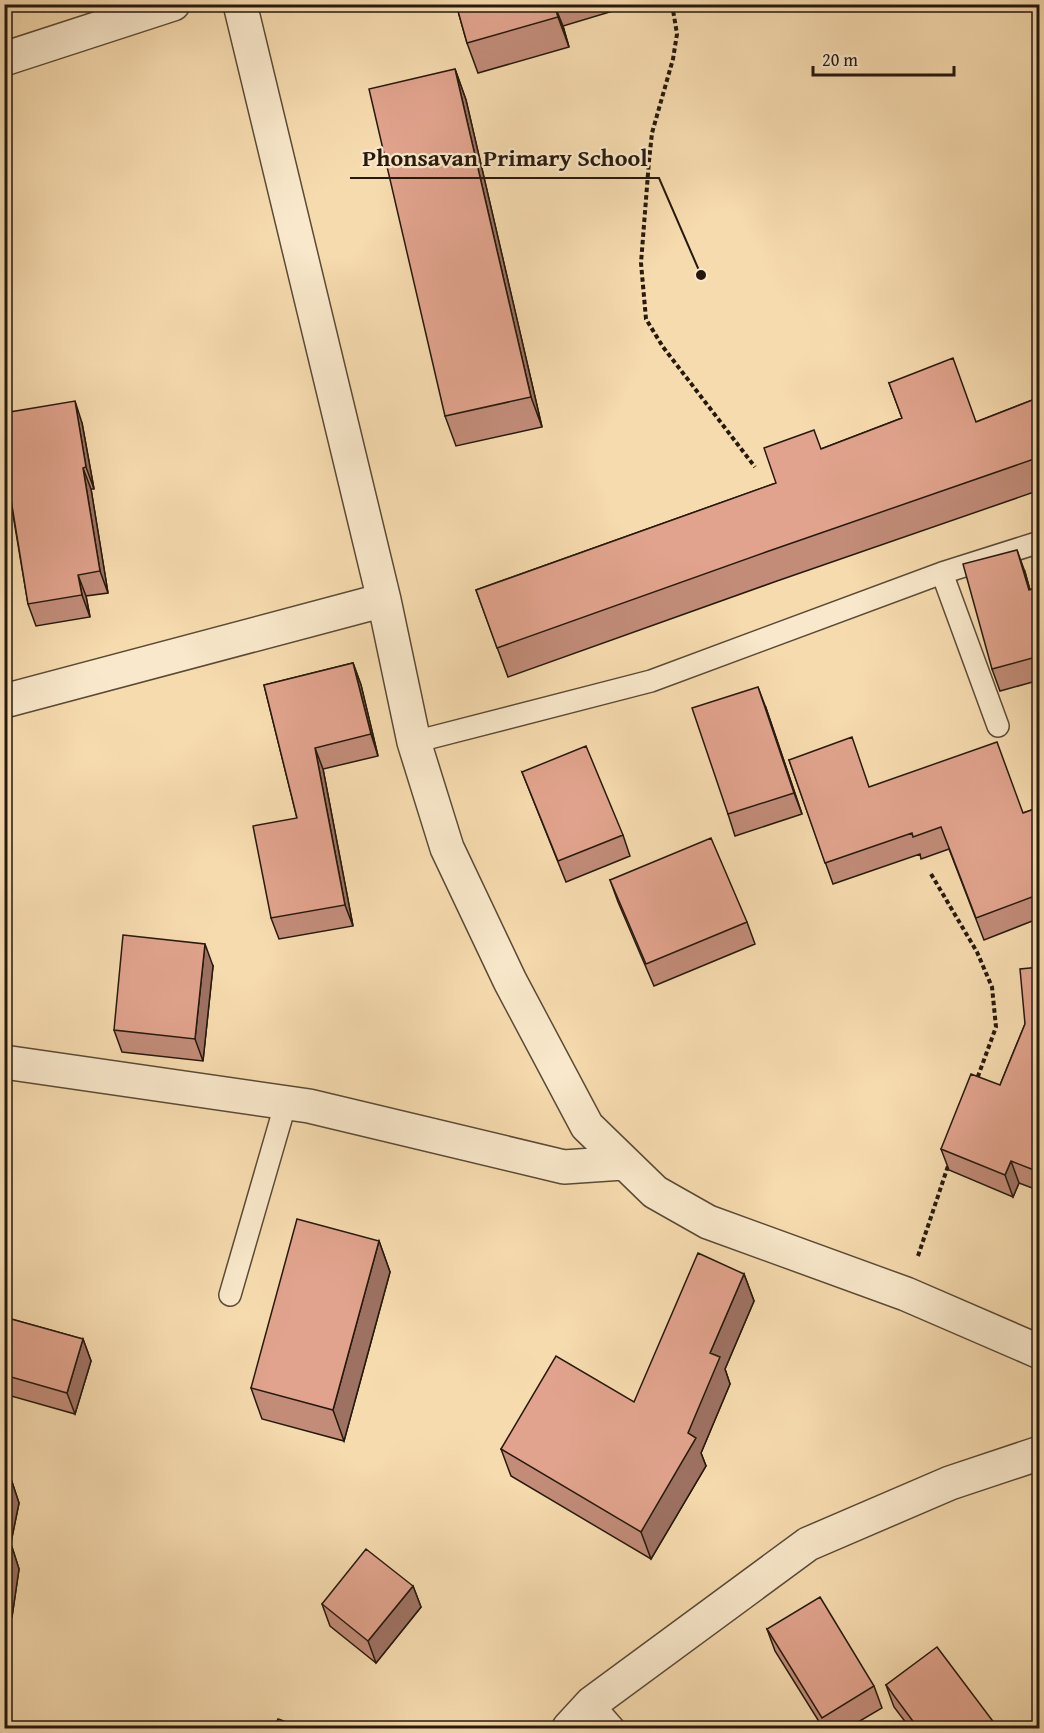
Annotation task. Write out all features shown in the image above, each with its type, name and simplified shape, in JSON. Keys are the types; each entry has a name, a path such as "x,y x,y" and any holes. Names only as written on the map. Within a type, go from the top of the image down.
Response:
{"street":[{"path":"4,59 173,4"},
{"path":"240,4 384,600 414,742 447,848 510,981 587,1126 655,1192 708,1222 906,1294 1040,1352"},
{"path":"4,701 384,600"},
{"path":"4,1062 309,1106 564,1167 623,1162"},
{"path":"569,1728 592,1703 808,1544 950,1483 1040,1453"}],"lane":[{"path":"414,742 651,681 942,573 1040,542"},
{"path":"942,573 998,726"},
{"path":"230,1295 286,1102"},
{"path":"592,1703 614,1728"}],"path":[{"path":"672,4 677,34 673,59 652,133 649,161 641,263 646,319 663,347 755,467"},
{"path":"932,874 977,952 993,987 996,1027 975,1085"},
{"path":"906,1294 950,1162"}],"building":[{"path":"456,4 554,4 558,17 467,43"},
{"path":"455,69 531,397 445,416 369,89"},
{"path":"953,358 976,422 1040,397 1040,457 497,648 476,590 776,483 764,448 814,430 821,449 902,418 889,383"},
{"path":"75,401 86,467 83,468 100,571 78,575 82,595 28,604 8,481 4,481 4,413"},
{"path":"1017,550 1029,590 1040,586 1040,656 992,669 963,564"},
{"path":"353,663 371,734 315,748 345,905 271,918 253,826 297,818 264,685"},
{"path":"758,687 794,793 728,814 692,708"},
{"path":"852,737 869,787 997,742 1023,813 1040,807 1040,894 976,918 941,827 913,837 912,833 825,863 789,760"},
{"path":"586,746 623,835 558,861 522,772"},
{"path":"711,838 747,922 646,964 610,880"},
{"path":"123,935 205,944 195,1039 114,1030"},
{"path":"1040,967 1040,1157 1034,1170 1011,1161 1005,1175 941,1149 971,1074 1000,1085 1025,1024 1020,969"},
{"path":"297,1219 379,1241 333,1410 251,1388"},
{"path":"698,1253 744,1274 710,1353 720,1357 688,1433 696,1438 641,1532 501,1449 556,1356 634,1402"},
{"path":"4,1317 83,1339 67,1393 4,1375"},
{"path":"4,1480 12,1482 4,1515"},
{"path":"4,1546 12,1547 5,1596 4,1596"},
{"path":"366,1549 413,1586 368,1641 322,1604"},
{"path":"820,1597 874,1686 822,1718 767,1629"},
{"path":"937,1647 998,1728 918,1728 886,1685"},
{"path":"278,1719 303,1728 274,1728"}],"place":[{"name":"Phonsavan Primary School","path":"701,275"}]}
